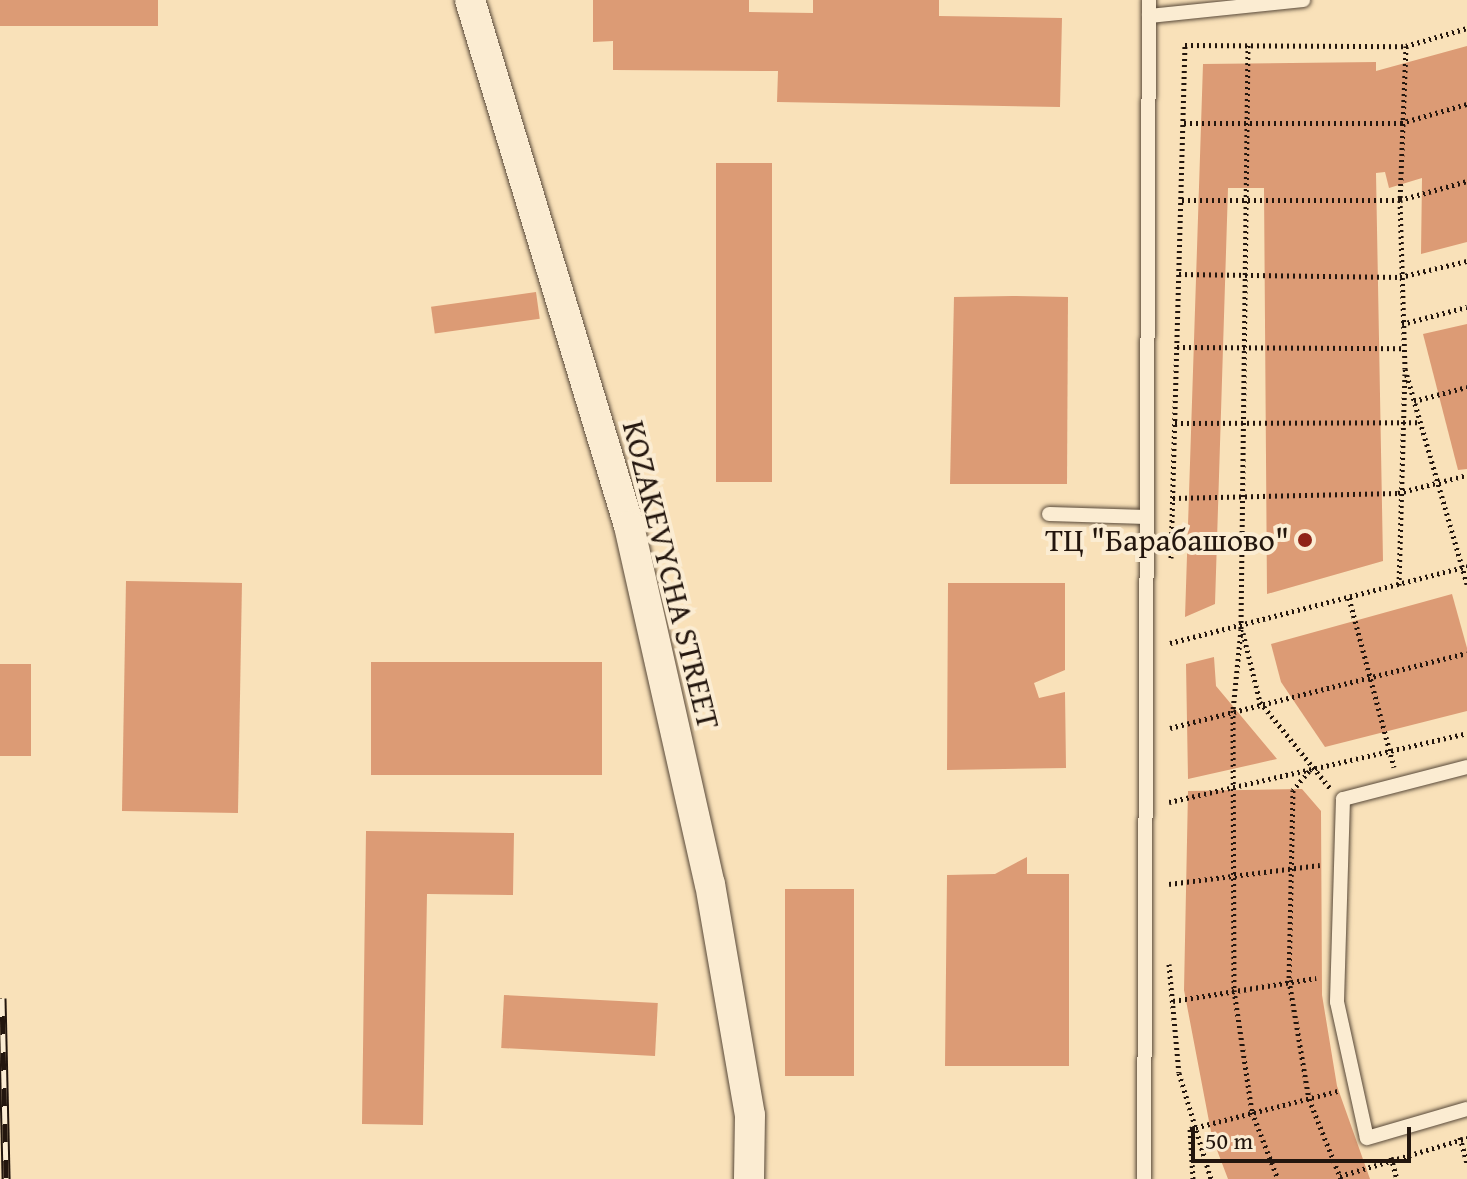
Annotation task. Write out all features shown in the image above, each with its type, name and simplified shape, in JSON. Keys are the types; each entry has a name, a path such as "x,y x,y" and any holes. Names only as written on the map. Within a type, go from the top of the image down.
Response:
{"street":[{"name":"KOZAKEVYCHA STREET","path":"470,0 629,526 710,884 750,1115 749,1179"}],"lane":[{"path":"1144,1179 1149,0"},
{"path":"1149,16 1303,0"},
{"path":"1049,514 1147,517"},
{"path":"1460,1111 1367,1138 1337,977 1343,799 1467,767"}],"path":[{"path":"1171,568 1185,45 1406,46 1467,28"},
{"path":"1248,45 1241,629 1233,710 1234,990 1252,1112 1278,1179"},
{"path":"1399,585 1398,493 1405,369 1400,277 1401,123 1406,46"},
{"path":"1184,123 1401,123 1467,104"},
{"path":"1182,200 1400,200 1467,181"},
{"path":"1179,274 1400,277 1467,261"},
{"path":"1402,324 1467,307"},
{"path":"1177,347 1404,348"},
{"path":"1405,369 1465,566 1467,584"},
{"path":"1414,401 1467,387"},
{"path":"1175,423 1421,422"},
{"path":"1173,498 1398,493 1467,475"},
{"path":"1170,643 1241,629 1465,566"},
{"path":"1349,598 1398,784"},
{"path":"1170,627 1170,657"},
{"path":"1241,629 1260,702 1309,771 1343,799"},
{"path":"1170,728 1260,702 1467,653"},
{"path":"1170,714 1170,743"},
{"path":"1169,802 1467,733"},
{"path":"1309,771 1293,790 1289,980 1309,1099 1341,1178 1464,1139"},
{"path":"1169,787 1169,815"},
{"path":"1169,884 1292,866 1341,864"},
{"path":"1169,870 1169,898"},
{"path":"1169,951 1193,1179"},
{"path":"1172,1001 1289,980 1337,977"},
{"path":"1190,1129 1356,1087"},
{"path":"1460,1111 1467,1163"},
{"path":"1190,1129 1211,1179"}],"building":[{"path":"0,0 158,0 158,26 0,26"},
{"path":"593,0 749,0 749,12 813,13 813,0 939,0 939,16 1062,18 1060,107 777,102 778,71 613,70 613,41 593,42"},
{"path":"1467,46 1467,242 1421,254 1422,178 1389,188 1385,172 1376,173 1383,561 1267,594 1264,188 1228,188 1215,604 1185,617 1203,64 1376,62 1376,71"},
{"path":"716,163 772,163 772,482 716,482"},
{"path":"536,292 540,319 435,333 431,307"},
{"path":"954,297 1068,297 1067,484 950,484"},
{"path":"1467,324 1467,469 1458,470 1423,334"},
{"path":"126,581 242,583 238,813 122,811"},
{"path":"948,583 1065,583 1065,670 1034,683 1039,698 1065,692 1066,768 947,770"},
{"path":"1452,594 1467,648 1467,711 1325,747 1281,682 1271,644"},
{"path":"1214,657 1216,686 1277,759 1188,779 1186,664"},
{"path":"371,662 602,662 602,775 371,775"},
{"path":"0,664 31,664 31,756 0,756"},
{"path":"1302,789 1321,811 1322,995 1337,1086 1370,1179 1228,1179 1212,1137 1184,990 1188,791"},
{"path":"366,831 514,833 513,895 427,894 423,1125 362,1124"},
{"path":"1027,857 1027,874 1069,874 1069,1066 945,1066 947,875 995,874"},
{"path":"785,889 854,889 854,1076 785,1076"},
{"path":"504,995 658,1003 655,1056 501,1048"}],"railway":[{"path":"2,998 6,1179"}],"place":[{"name":"ТЦ \"Барабашово\"","path":"1305,540"}]}
